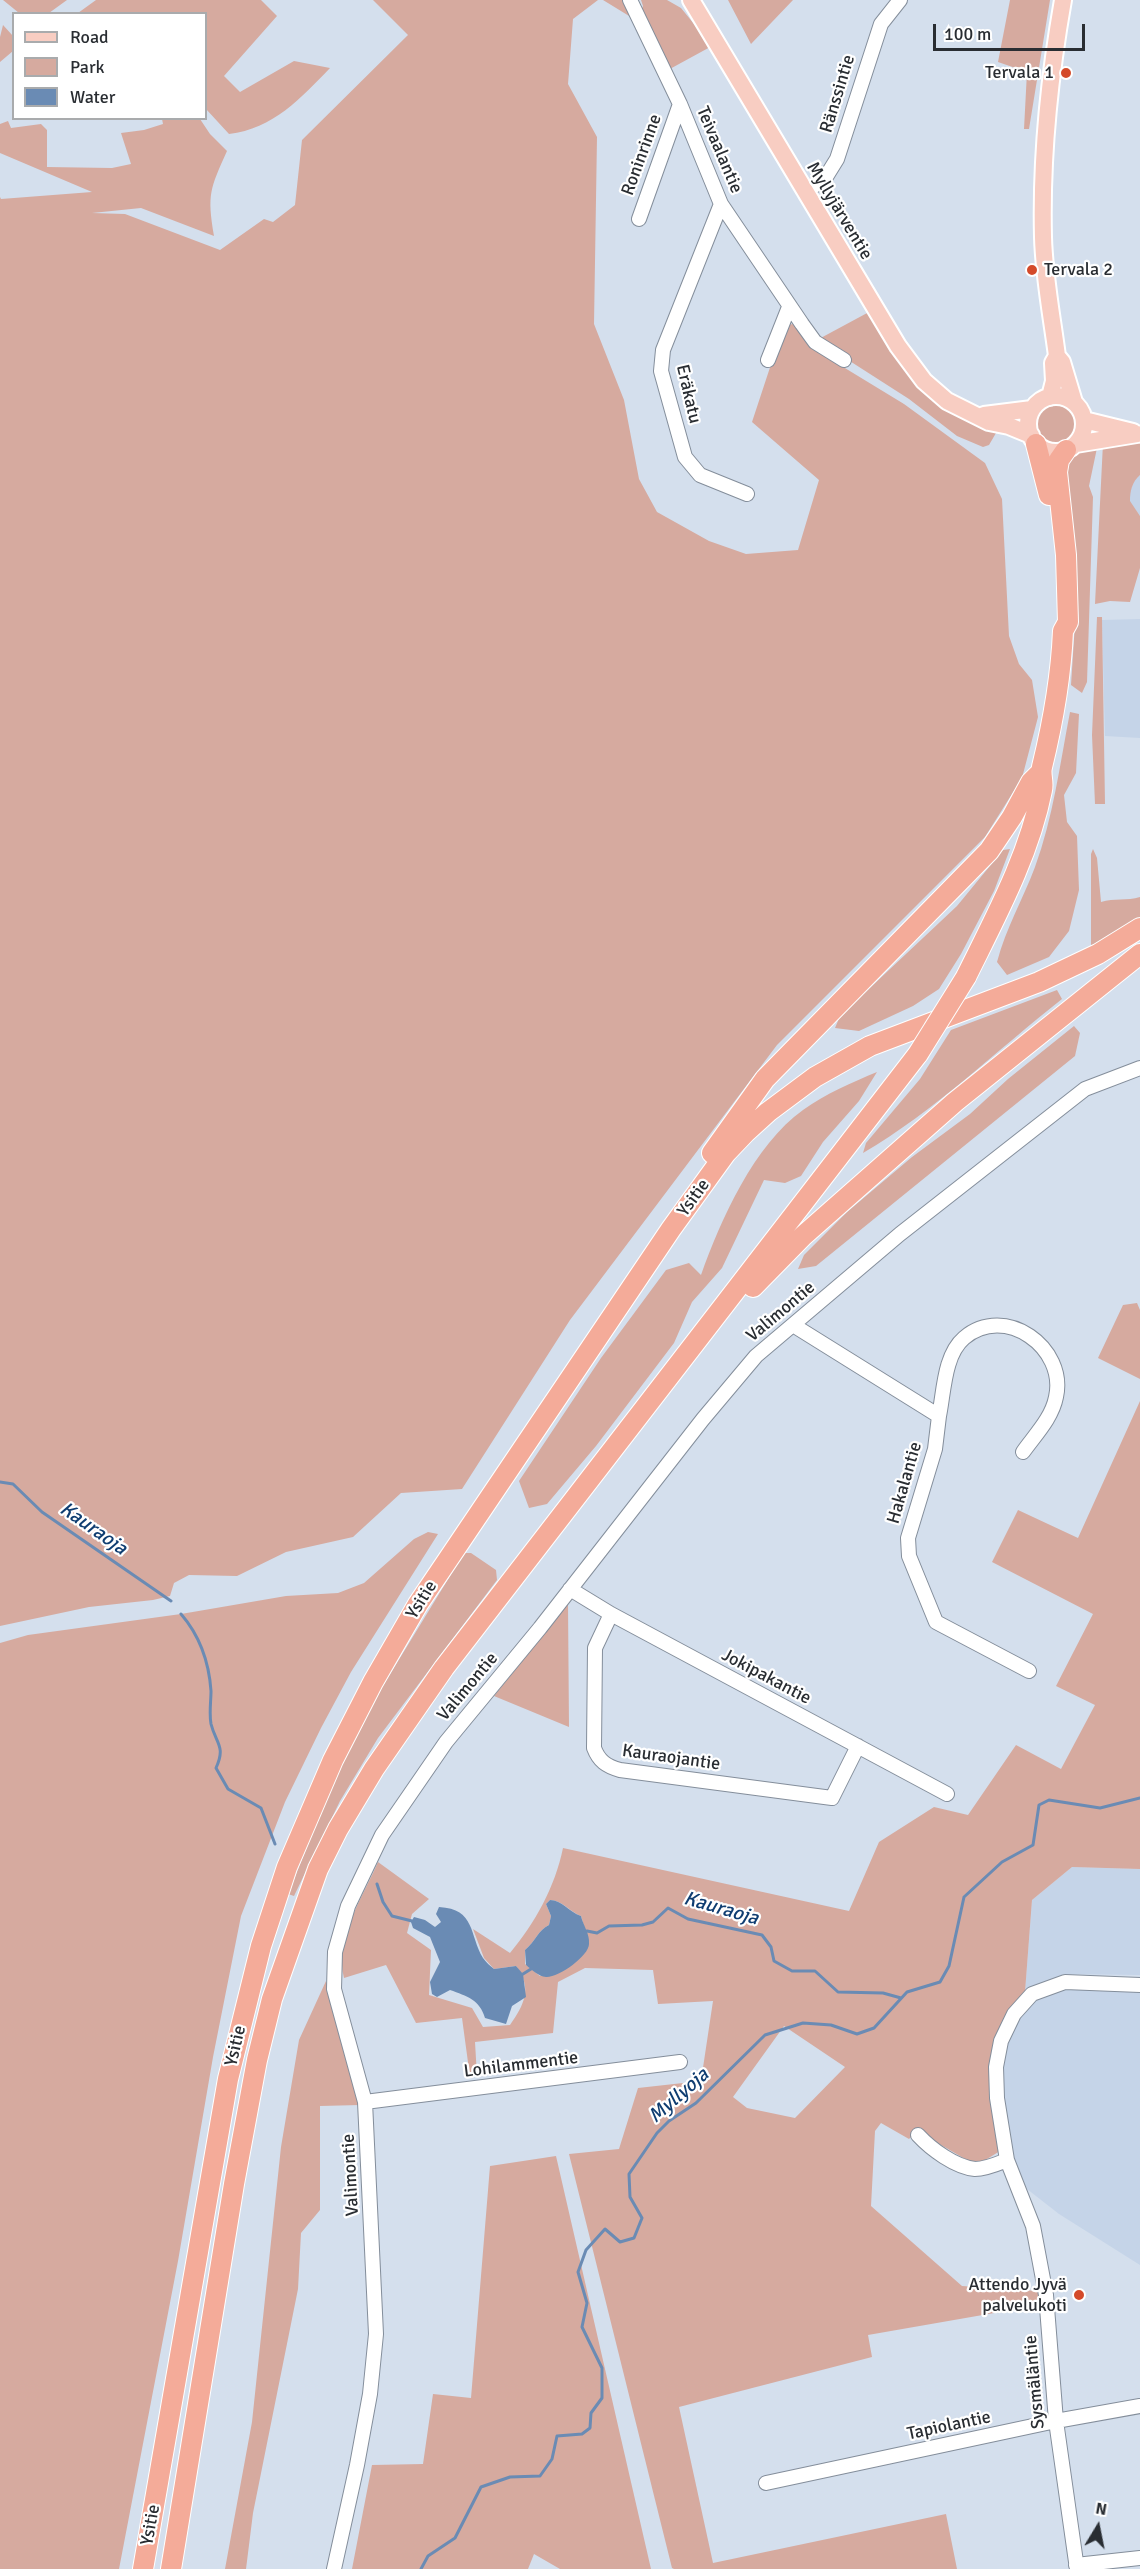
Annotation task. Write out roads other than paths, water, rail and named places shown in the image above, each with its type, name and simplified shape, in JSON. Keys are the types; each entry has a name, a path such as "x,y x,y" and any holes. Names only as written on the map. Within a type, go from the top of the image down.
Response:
{"highway":[{"path":"1034,440 1048,492 1058,548 1059,622 1063,631"},
{"path":"710,1324 918,1054 966,977 1002,904 1033,823 1043,787 1041,772 1055,712 1063,631 1068,622 1068,589 1057,472 1059,460 1071,447"},
{"path":"671,1229 686,1192 765,1079 989,851 1012,817 1030,782 1041,772"},
{"name":"Ysitie","path":"143,2569 228,2079 261,1946 287,1867 333,1760 373,1682 418,1604 671,1229 733,1146 768,1112 815,1077 870,1046 902,1032 1001,997 1073,967 1140,928"},
{"path":"710,1324 758,1283 803,1236 955,1102 1140,954"},
{"name":"Ysitie","path":"171,2569 218,2277 257,2060 272,1999 318,1869 338,1828 374,1769 444,1668 710,1324"}],"main road":[{"name":"Myllyjärventie","path":"691,0 898,346 924,381 947,401 989,422 1010,426 1034,440"},
{"path":"1063,0 1048,98 1042,176 1043,240 1057,356 1062,362 1074,402 1081,410 1084,420 1083,433 1071,447"},
{"path":"1050,397 1054,381 1053,363 1057,356"},
{"path":"1074,402 1062,397 1050,397 1039,401 1032,409 1028,422 1034,440 1050,451 1138,434"},
{"path":"980,416 1032,409"},
{"path":"1084,420 1138,434"}],"street":[{"name":"Teivaalantie","path":"630,0 680,104 722,204 789,308 815,342 844,360"},
{"name":"Ränssintie","path":"804,192 824,180 837,159 880,24 900,0"},
{"name":"Roninrinne","path":"639,219 680,104"},
{"name":"Eräkatu","path":"722,204 663,350 661,371 685,457 700,475 747,494"},
{"path":"768,360 789,308"},
{"name":"Valimontie","path":"334,2569 370,2394 376,2334 365,2102 334,1989 335,1952 348,1906 382,1835 431,1762 703,1419 756,1356 900,1234 1085,1089 1140,1068"},
{"path":"793,1325 939,1416"},
{"name":"Hakalantie","path":"1023,1452 1047,1420 1056,1398 1058,1373 1041,1344 1023,1331 1007,1326 983,1328 963,1339 951,1357 934,1449 908,1538 909,1556 936,1622 1029,1671"},
{"name":"Jokipakantie","path":"570,1589 611,1614 947,1794"},
{"name":"Kauraojantie","path":"611,1614 594,1648 594,1748 598,1759 608,1767 832,1798 858,1746"},
{"name":"Sysmäläntie","path":"1076,2567 1056,2421 1046,2295 1034,2226 1007,2160 996,2067 1001,2041 1014,2014 1032,1994 1065,1982 1140,1985"},
{"name":"Lohilammentie","path":"365,2102 680,2062"},
{"path":"918,2135 927,2145 960,2165 975,2169 1007,2160"},
{"name":"Tapiolantie","path":"766,2483 1056,2421 1140,2406"},
{"path":"1076,2567 1140,2558"}],"water":[{"path":"550,1900 558,1902 581,1916 589,1944 588,1949 579,1960 558,1974 546,1977 526,1965 525,1950 549,1925 551,1916 546,1904"},
{"path":"439,1907 451,1909 465,1918 483,1958 494,1969 516,1966 523,1974 526,1997 512,2006 506,2024 485,2018 480,2007 472,1999 462,1994 450,1990 437,1997 432,1994 430,1982 440,1962 430,1937 413,1928 411,1922 414,1917 425,1920 435,1927 441,1922 436,1914"}],"waterway":[{"name":"Kauraoja","path":"0,1482 13,1484 42,1512 171,1601"},
{"name":"Kauraoja","path":"181,1614 198,1640 208,1670 211,1691 211,1724 220,1750 216,1768 228,1789 261,1808 275,1844"},
{"name":"Myllyoja","path":"421,2569 428,2556 455,2538 481,2487 510,2477 540,2476 552,2459 557,2436 582,2434 590,2428 591,2413 602,2398 602,2368 582,2327 587,2303 578,2272 586,2250 605,2229 620,2242 634,2238 642,2218 630,2197 629,2174 657,2133 669,2121 696,2103 765,2035 803,2023 831,2025 857,2034 874,2028 907,1992 940,1982 949,1966 964,1897 1002,1862 1033,1845 1039,1805 1049,1800 1100,1808 1140,1798"},
{"name":"Kauraoja","path":"377,1884 383,1902 392,1916 412,1921"},
{"name":"Kauraoja","path":"587,1931 597,1933 609,1926 642,1925 653,1922 668,1908 688,1919 762,1935 771,1947 774,1961 792,1971 815,1971 838,1992 883,1993 901,1998"},
{"name":"Kauraoja","path":"523,1974 531,1969"}],"place":[{"name":"Tervala 1","path":"1066,73"},
{"name":"Tervala 2","path":"1032,270"},
{"name":"Attendo Jyvä palvelukoti","path":"1079,2295"}]}
